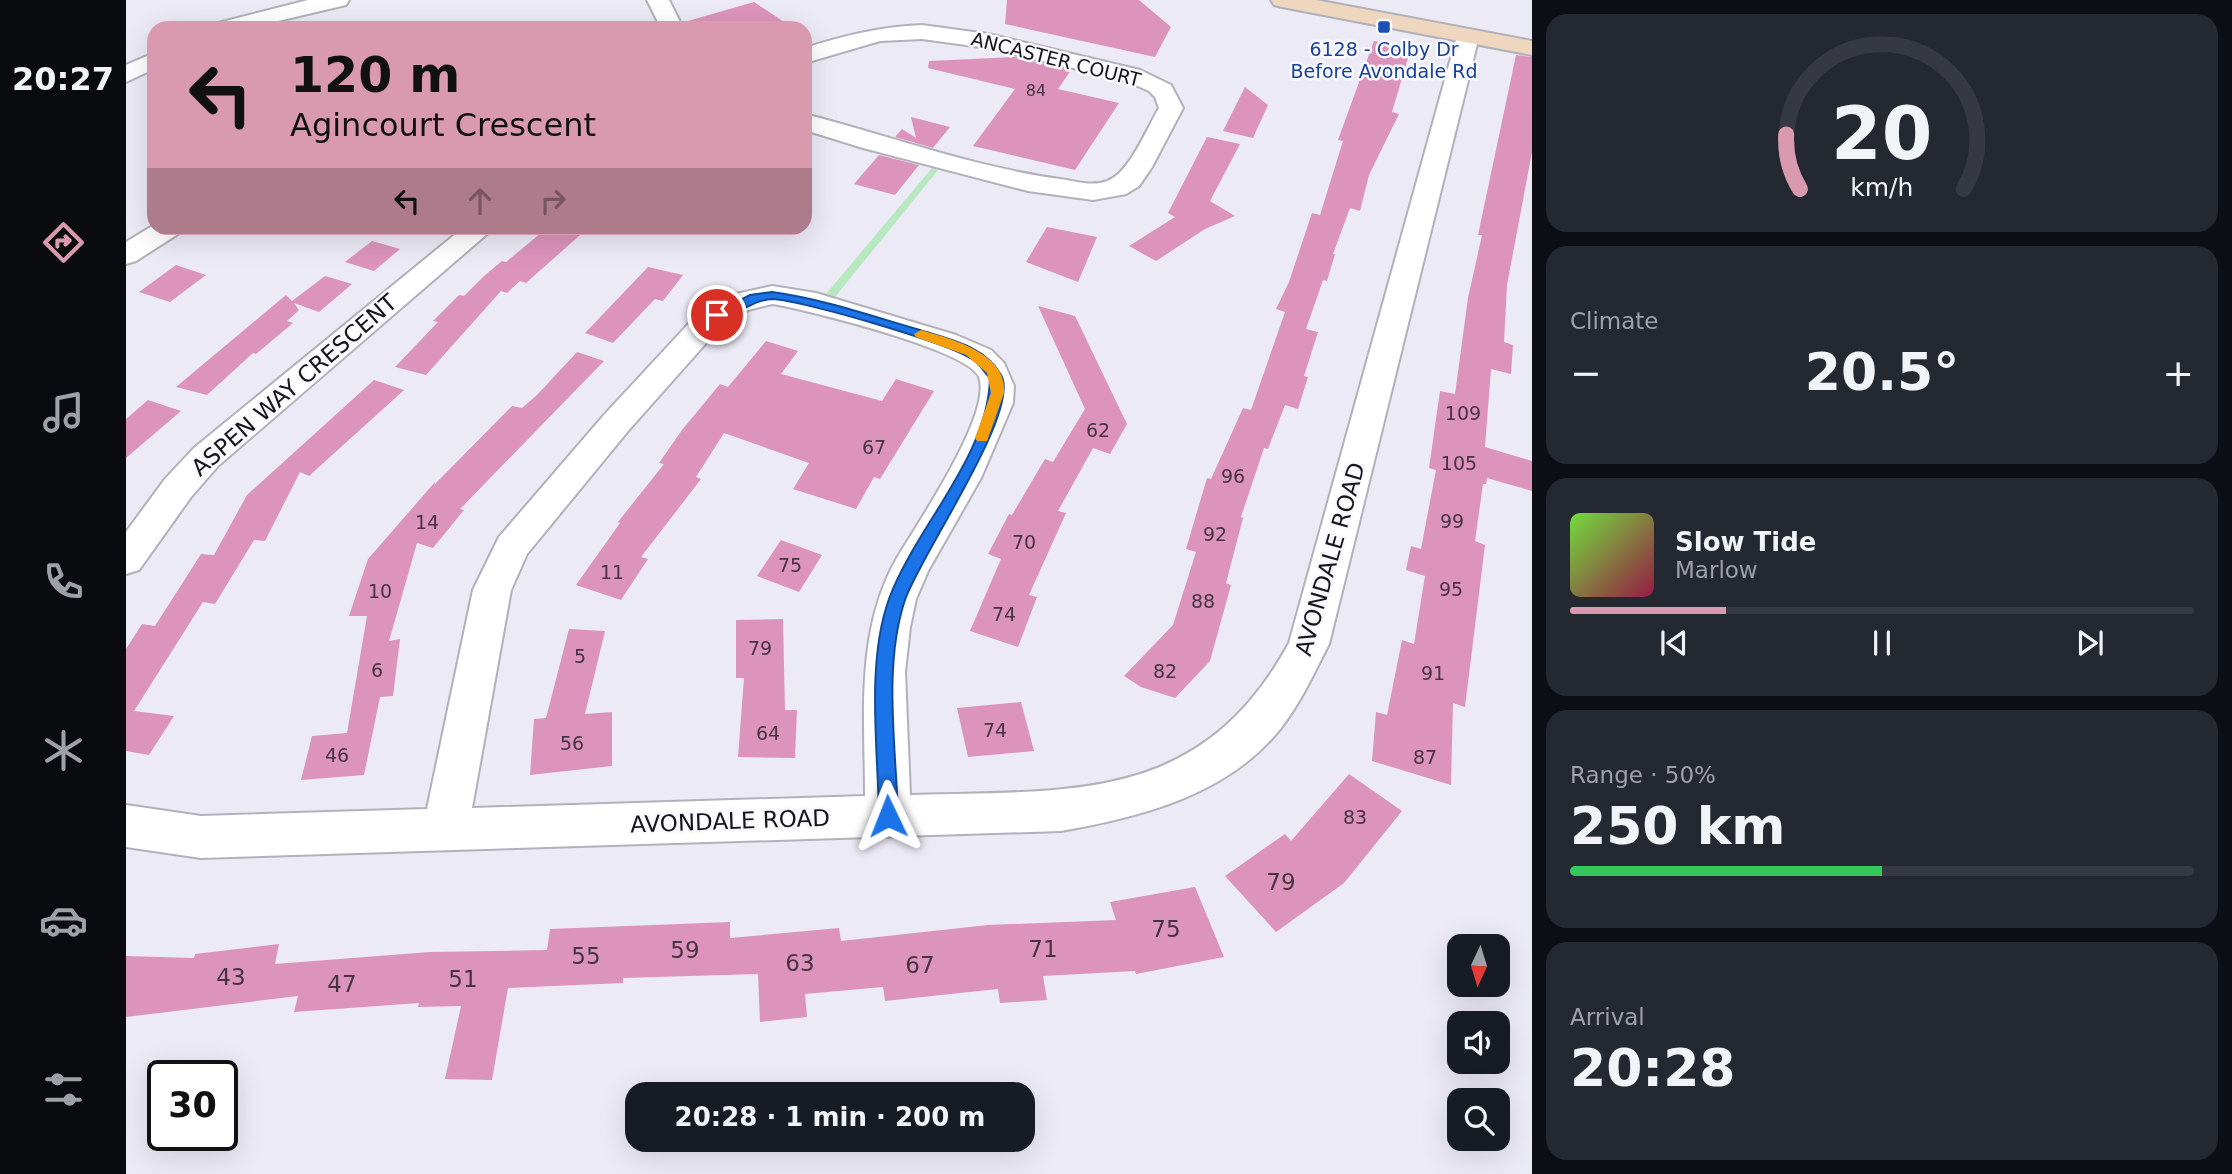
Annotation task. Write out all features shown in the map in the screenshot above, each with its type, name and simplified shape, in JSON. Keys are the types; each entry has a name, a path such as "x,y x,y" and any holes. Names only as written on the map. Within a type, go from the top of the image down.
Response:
{"street":[{"path":"250,21 338,0"},
{"path":"658,0 668,21"},
{"path":"1282,0 1532,48"},
{"name":"ANCASTER COURT","path":"812,54 857,38 880,34 922,32 956,35 1132,75 1158,86 1168,97 1171,108 1129,180 1116,188 1093,192 1028,183 872,143 812,124"},
{"name":"AVONDALE ROAD","path":"126,826 201,837 1062,811 1118,803 1164,787 1205,767 1241,742 1265,719 1293,679 1309,644 1468,36"},
{"path":"127,74 147,64"},
{"path":"126,255 157,235"},
{"name":"ASPEN WAY CRESCENT","path":"126,560 178,488 206,457 472,235"},
{"path":"445,831 492,590 512,547 616,423 704,326 732,306 772,295 805,300 945,342 980,357 993,370 998,386 996,403 981,440 910,569 897,599 890,627 885,672 888,816"}],"green space":[{"path":"932,168 938,170 835,297 826,294"}],"building":[{"path":"1007,0 1139,0 1171,27 1155,57 1005,24"},
{"path":"754,2 782,21 688,21"},
{"path":"1374,41 1411,48 1392,112 1399,114 1369,175 1360,211 1350,208 1333,254 1327,281 1323,280 1306,329 1318,332 1304,376 1308,377 1298,409 1285,405 1268,449 1264,448 1241,517 1243,518 1226,583 1231,585 1210,661 1175,698 1141,687 1124,676 1173,625 1196,552 1186,549 1207,478 1211,479 1243,408 1251,410 1285,312 1276,309 1289,282 1312,213 1320,215 1343,141 1338,140"},
{"path":"1516,55 1532,57 1532,152 1507,285 1504,342 1513,345 1511,374 1491,369 1485,447 1532,461 1532,491 1487,478 1486,484 1483,484 1475,541 1485,545 1465,707 1453,703 1451,785 1372,761 1376,712 1387,715 1402,640 1414,644 1425,576 1406,570 1411,546 1421,549 1436,470 1429,468 1440,391 1455,394 1468,298 1482,235 1478,235"},
{"path":"1015,57 1071,70 1058,89 1119,103 1075,170 973,146 1015,89 928,68 929,61"},
{"path":"1245,87 1268,105 1253,138 1223,131"},
{"path":"911,117 950,127 933,148 895,137 902,129 916,138"},
{"path":"1207,137 1240,144 1210,201 1235,216 1205,229 1156,261 1129,246 1175,217 1168,213"},
{"path":"879,155 919,165 895,195 854,184"},
{"path":"1047,227 1097,237 1078,282 1026,262"},
{"path":"539,235 580,235 526,283 520,281 507,293 501,291 426,375 395,367 438,322 433,321 459,295 464,296 502,261 506,262"},
{"path":"372,241 400,249 374,271 345,262"},
{"path":"176,265 206,275 170,302 139,292"},
{"path":"648,267 683,275 663,301 655,299 613,343 585,333"},
{"path":"325,276 352,284 319,312 294,303 299,310 287,321 293,323 256,354 253,353 207,395 176,387 286,295 292,301"},
{"path":"1038,306 1075,316 1127,424 1110,454 1093,448 1058,511 1066,513 1029,595 1037,597 1018,647 970,631 1001,559 988,554 1009,514 1012,515 1045,459 1053,462 1085,409"},
{"path":"766,341 798,351 781,374 882,401 896,379 934,391 880,479 874,477 856,509 793,489 809,463 724,433 696,477 701,479 641,557 648,559 621,600 576,585 620,523 618,522 664,464 659,463 682,430 720,384 728,387"},
{"path":"577,352 604,361 460,509 464,510 433,548 417,543 389,641 400,639 393,696 380,697 364,775 301,780 312,736 347,733 367,616 349,616 368,559 435,482 434,485 512,406 522,408 537,395"},
{"path":"374,380 404,390 309,476 300,472 265,541 254,540 215,604 203,602 134,711 174,716 149,755 126,751 126,649 142,624 155,626 201,554 214,555 247,495"},
{"path":"148,400 181,411 126,458 126,419"},
{"path":"781,540 822,555 799,592 757,576"},
{"path":"783,619 785,710 797,710 795,758 738,757 744,678 736,678 736,620"},
{"path":"569,629 605,631 585,714 612,712 612,766 530,775 534,719 546,718"},
{"path":"1021,702 1034,751 968,757 957,708"},
{"path":"1349,774 1402,811 1344,883 1276,932 1225,876 1285,834 1291,841"},
{"path":"1195,887 1224,957 1136,974 1135,971 1043,976 1047,1000 1000,1003 998,989 885,1001 883,987 805,994 807,1017 760,1022 758,974 623,978 623,983 508,988 492,1080 445,1079 461,1006 418,1007 419,1003 294,1012 298,996 126,1017 126,956 194,958 195,954 279,944 275,964 430,952 547,950 550,929 730,922 730,938 839,928 841,941 988,925 1116,920 1110,902"}],"slow traffic":[{"path":"921,334 980,357 993,370 998,393 982,438"}],"place":[{"name":"6128 - Colby Dr Before Avondale Rd","path":"1384,27"}],"route":[{"path":"717,315 754,298 772,295 805,300 917,333 970,352 980,357 993,370 996,378 996,403 988,425 963,478 910,569 897,599 890,627 885,672 888,816"}]}
